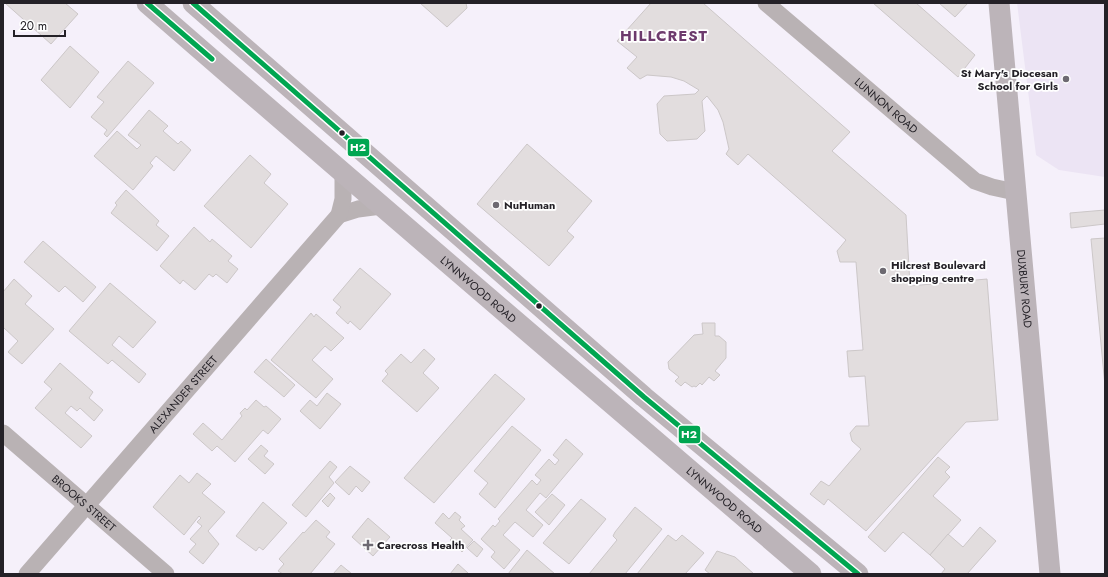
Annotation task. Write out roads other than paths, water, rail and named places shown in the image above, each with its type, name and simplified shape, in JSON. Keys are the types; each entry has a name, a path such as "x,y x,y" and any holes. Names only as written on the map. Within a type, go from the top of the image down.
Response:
{"main road":[{"name":"LYNNWOOD ROAD","path":"147,3 343,174 811,574"},
{"path":"193,3 644,397 858,574"},
{"name":"DUXBURY ROAD","path":"999,3 1050,574"},
{"path":"814,539 820,555 837,574"}],"street":[{"name":"LUNNON ROAD","path":"766,3 974,181 992,188 1015,192"},
{"path":"343,174 342,199 339,215 358,209 381,206"},
{"name":"ALEXANDER STREET","path":"27,574 339,215"},
{"name":"BROOKS STREET","path":"3,432 166,574"}],"place":[{"name":"St Mary's Diocesan School for Girls","path":"1066,79"},
{"name":"NuHuman","path":"496,205"},
{"name":"Hilcrest Boulevard shopping centre","path":"883,271"},
{"name":"Carecross Health","path":"368,545"}],"district":[{"name":"HILLCREST","path":"664,36"}]}
